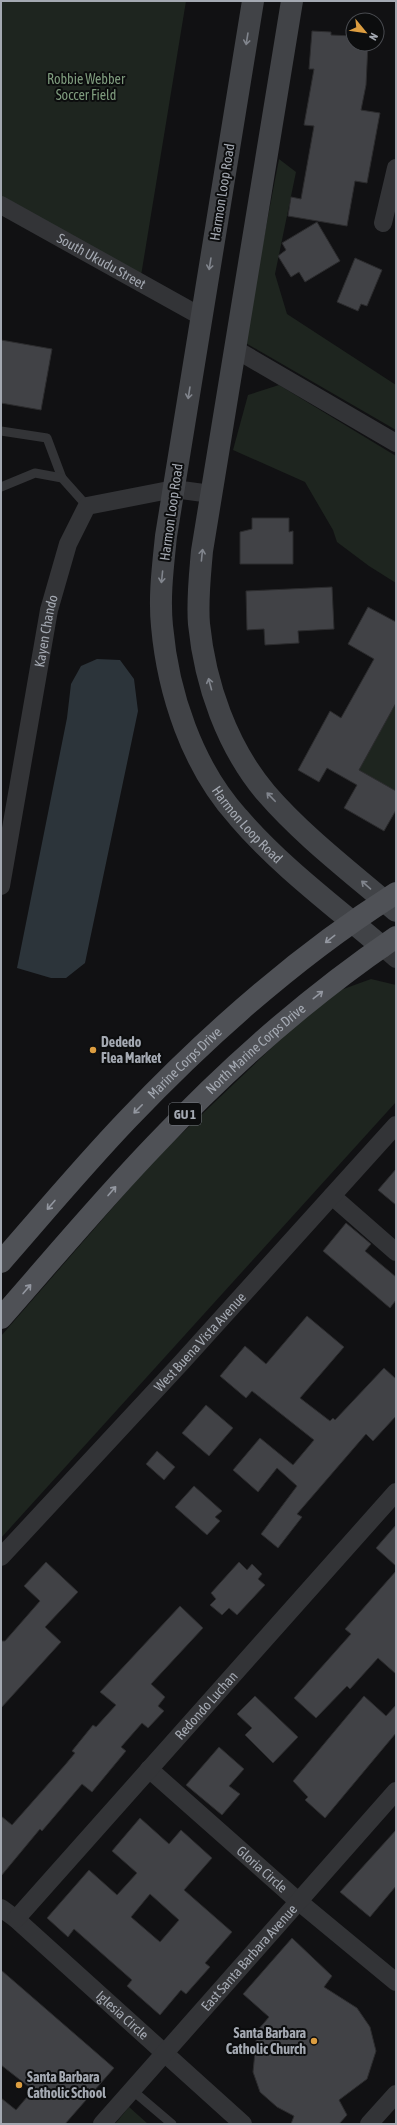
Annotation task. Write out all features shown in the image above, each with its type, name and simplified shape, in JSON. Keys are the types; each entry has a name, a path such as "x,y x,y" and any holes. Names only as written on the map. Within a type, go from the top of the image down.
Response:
{"main road":[{"name":"Harmon Loop Road","path":"253,1 166,536 161,586 161,625 166,666 177,707 194,747 212,782 237,816 268,849 352,922 391,947"},
{"path":"292,1 202,551 199,587 199,623 213,694 228,731 244,762 266,792 294,822 392,901"},
{"name":"Marine Corps Drive","path":"1,1262 92,1158 167,1080 240,1012 352,922 392,901"},
{"name":"North Marine Corps Drive","path":"1,1318 119,1183 193,1106 243,1059 306,1004 391,947"}],"street":[{"path":"383,223 396,168"},
{"name":"South Ukudu Street","path":"1,205 202,316"},
{"path":"235,349 396,443"},
{"path":"87,506 174,489 211,494"},
{"name":"Kayen Chando","path":"1,886 49,610 68,544 87,506"},
{"name":"West Buena Vista Avenue","path":"1,1557 396,1125"},
{"path":"332,1196 396,1252"},
{"name":"Redondo Luchan","path":"16,1919 396,1492"},
{"name":"Gloria Circle","path":"149,1770 298,1901 396,1982"},
{"name":"East Santa Barbara Avenue","path":"102,2124 396,1791"},
{"name":"Iglesia Circle","path":"1,1908 16,1919 243,2124"},
{"path":"369,2124 396,2094"}],"lane":[{"path":"1,431 47,438 62,478 87,506"},
{"path":"1,487 35,473 62,478"},
{"path":"132,2090 172,2124"}],"green space":[{"name":"Robbie Webber Soccer Field","path":"1,1 186,1 139,288 1,212"},
{"path":"279,159 296,172 275,274 287,314 396,385 396,430 244,342"},
{"path":"279,385 396,456 396,583 369,566 337,542 333,530 305,482 233,450 248,395"},
{"path":"396,703 396,791 358,771"},
{"path":"371,979 396,985 396,1102 1,1538 1,1336 155,1159 327,995"},
{"path":"129,2107 148,2124 115,2124"}],"shaded area":[{"path":"97,659 120,660 134,679 138,711 85,963 66,978 51,978 17,968 67,718 71,684 81,666"}],"building":[{"path":"312,31 331,32 331,35 345,36 345,52 368,52 366,85 361,110 380,113 367,183 355,181 347,226 288,216 291,197 301,199 314,126 304,125 314,69 309,69"},
{"path":"317,222 340,261 305,282 299,272 291,277 278,256 286,250 282,243"},
{"path":"355,258 382,270 367,306 361,304 358,311 337,302"},
{"path":"1,340 52,349 41,410 1,403"},
{"path":"252,518 289,518 289,532 293,531 293,564 240,564 240,532 252,529"},
{"path":"332,587 334,629 298,631 299,643 265,645 264,629 247,630 246,591"},
{"path":"368,607 396,622 396,703 359,770 396,791 396,810 384,831 344,808 357,785 327,768 319,782 298,770 330,711 341,718 374,659 348,644"},
{"path":"396,1169 396,1205 378,1190"},
{"path":"346,1223 371,1244 365,1251 396,1277 396,1300 390,1308 323,1251"},
{"path":"307,1316 344,1347 300,1398 330,1421 333,1418 335,1420 384,1368 396,1379 396,1416 373,1441 366,1434 297,1514 302,1517 278,1548 261,1534 297,1486 277,1468 258,1492 233,1470 260,1438 293,1465 314,1440 252,1391 246,1398 220,1376 245,1346 266,1364"},
{"path":"206,1405 233,1428 209,1456 182,1433"},
{"path":"157,1451 175,1467 164,1480 146,1464"},
{"path":"194,1486 222,1511 215,1517 220,1521 207,1535 175,1507"},
{"path":"396,1525 396,1566 376,1548"},
{"path":"46,1562 78,1592 45,1627 61,1642 1,1708 1,1641 5,1641 40,1601 24,1586"},
{"path":"239,1562 247,1570 252,1564 262,1574 258,1579 265,1585 237,1615 229,1608 222,1615 210,1605 216,1599 211,1593"},
{"path":"396,1571 396,1674 378,1658 350,1689 347,1686 316,1718 294,1698 351,1634 345,1629"},
{"path":"180,1606 203,1628 151,1684 165,1697 158,1706 164,1711 148,1728 142,1723 121,1747 126,1751 92,1792 82,1784 42,1831 40,1829 1,1876 1,1816 12,1825 65,1765 75,1753 72,1751 93,1725 96,1727 116,1705 100,1692"},
{"path":"255,1696 298,1737 273,1763 245,1735 252,1728 237,1714"},
{"path":"364,1696 386,1716 396,1705 396,1733 325,1818 305,1800 308,1797 293,1781"},
{"path":"219,1747 244,1769 229,1786 240,1794 222,1815 186,1785"},
{"path":"140,1818 169,1844 181,1830 212,1858 184,1890 232,1932 205,1963 210,1967 186,1994 181,1990 160,2015 127,1986 132,1980 74,1929 68,1937 47,1918 89,1870 117,1895 137,1873 112,1851","holes":["150,1894 179,1920 160,1942 131,1917"]},
{"path":"396,1830 396,1886 370,1917 340,1892"},
{"name":"Santa Barbara Catholic Church","path":"292,1938 332,1976 324,1987 357,2008 370,2027 376,2051 367,2079 339,2100 347,2115 339,2124 291,2124 294,2116 277,2107 260,2092 253,2072 257,2031 269,2017 243,1994"},
{"path":"1,1970 114,2068 65,2124 1,2124 1,2098 16,2110 33,2090 1,2065"}],"place":[{"name":"Dededo Flea Market","path":"93,1050"},
{"name":"Santa Barbara Catholic Church","path":"314,2041"},
{"name":"Santa Barbara Catholic School","path":"19,2085"}]}
